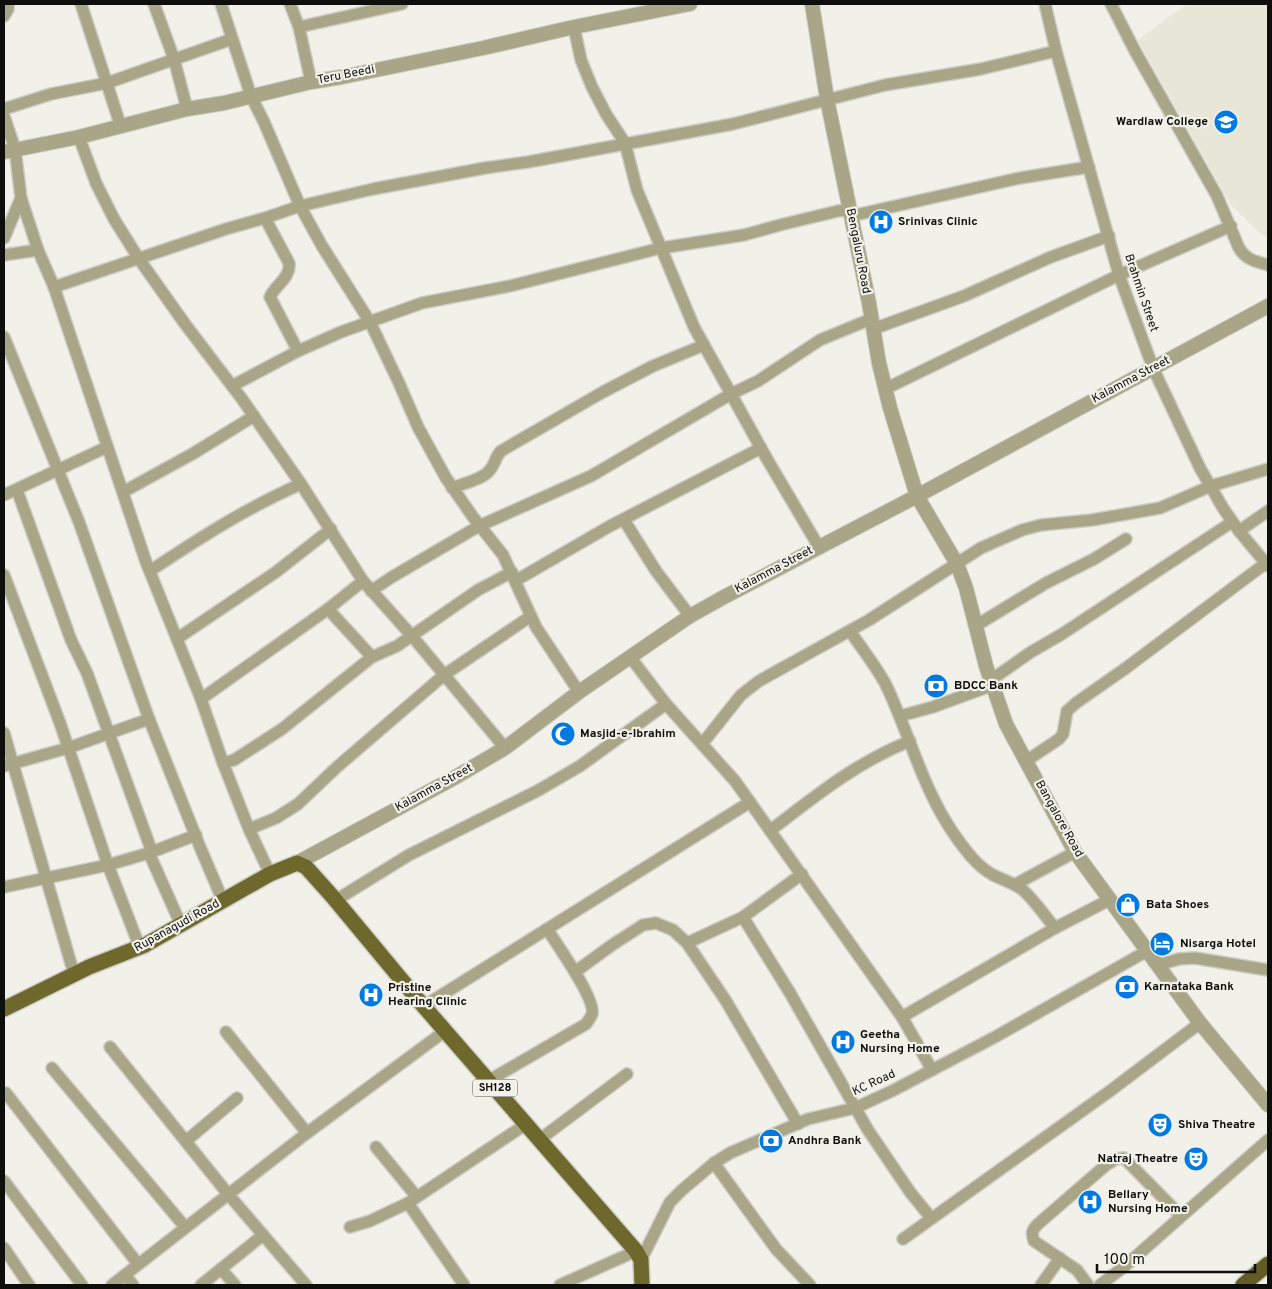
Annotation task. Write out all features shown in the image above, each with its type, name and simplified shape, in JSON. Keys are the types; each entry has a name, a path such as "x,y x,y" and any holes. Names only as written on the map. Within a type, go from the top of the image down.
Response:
{"highway":[{"path":"1243,1285 1268,1264"},
{"path":"1257,1285 1268,1276"}],"main road":[{"name":"SH128","path":"297,863 306,867 334,898 445,1031 638,1255"},
{"name":"Rupanagudi Road","path":"4,1009 74,974 140,948 270,874 297,863"},
{"path":"638,1255 642,1285"}],"street":[{"path":"4,16 8,4"},
{"path":"81,4 120,127"},
{"path":"154,4 174,59 187,109"},
{"path":"221,4 250,96 264,122 300,206 322,246 370,322 418,427 452,488 502,555 545,642 579,692"},
{"path":"290,4 299,27 311,82"},
{"path":"299,27 402,4"},
{"name":"Teru Beedi","path":"9,150 79,137 187,109 311,82 690,4"},
{"name":"Bengaluru Road","path":"812,4 827,99 885,389 917,496"},
{"name":"Brahmin Street","path":"1045,4 1056,51 1119,275 1153,368 1210,486 1235,526 1267,564"},
{"path":"1112,4 1135,51 1217,196 1239,248 1251,260 1268,264"},
{"path":"574,27 581,60 606,114 625,143 637,190 694,327 761,448 819,547"},
{"path":"4,109 51,94 107,83 232,39"},
{"path":"54,287 300,206 373,189 733,124 885,85 981,69 1056,51"},
{"path":"4,116 9,150 20,198 38,250 54,287 150,571 178,638 249,829 270,874"},
{"path":"79,137 96,183 114,219 139,259 254,416 331,529 363,581 412,636 505,748"},
{"path":"232,386 298,351 422,303 510,286 660,248 744,235 838,211 850,213 1020,178 1088,167"},
{"path":"4,238 20,198"},
{"path":"265,218 289,263 288,274 272,292 270,297 298,351"},
{"path":"885,389 1119,275 1231,226"},
{"path":"371,591 479,526 591,476 731,394 758,381 820,340 964,296 1051,257 1109,236"},
{"path":"4,255 38,250"},
{"name":"Kalamma Street","path":"297,863 454,778 505,748 579,692 690,616 917,496 1268,306"},
{"path":"4,337 79,522 149,719 223,901"},
{"path":"452,488 486,474 491,470 496,456 502,451 581,404 653,366 704,345"},
{"path":"123,492 194,453 254,416"},
{"path":"4,495 107,447"},
{"path":"223,763 234,760 282,729 372,658 397,646 478,590 513,576 761,448"},
{"path":"702,744 740,695 850,631 980,548 1022,530 1041,525 1092,520 1160,508 1210,486 1268,469"},
{"path":"150,571 208,533 301,484"},
{"path":"17,490 71,640 88,673 151,853 181,925"},
{"name":"Bangalore Road","path":"917,496 957,564 966,588 992,682 1006,724 1075,852 1200,1023 1268,1105"},
{"path":"900,716 934,707 992,682 1031,652 1235,526 1268,511"},
{"path":"624,520 656,571 690,616"},
{"path":"178,638 276,572 331,529"},
{"path":"977,624 1046,583 1094,559 1126,539"},
{"path":"1026,761 1059,739 1063,734 1068,711 1076,703 1267,564"},
{"path":"4,575 68,748 108,865 140,948"},
{"path":"201,699 328,610 363,581"},
{"path":"328,610 372,658"},
{"path":"249,829 276,818 298,804 337,767 444,675 531,616"},
{"path":"850,631 885,683 910,741 923,779 939,811 956,836 975,862 991,874 1016,884 1055,928"},
{"path":"631,658 666,704 735,780 902,1017 932,1070"},
{"path":"334,898 409,855 539,790 580,766 666,704"},
{"path":"8,765 68,748 149,719"},
{"path":"4,733 8,765 74,974"},
{"path":"771,830 829,785 888,750 910,741"},
{"path":"424,1006 750,802"},
{"path":"4,887 108,865 151,853 196,835"},
{"path":"1016,884 1075,852"},
{"path":"688,942 743,917 802,874"},
{"path":"902,1017 1055,928 1110,900"},
{"path":"743,917 790,993 868,1130 910,1192 931,1218"},
{"path":"574,972 643,925 656,923 673,930 688,942 726,1001 798,1124"},
{"path":"488,1081 586,1024 592,1014 592,1005 574,972 546,929"},
{"name":"KC Road","path":"638,1255 670,1202 714,1163 808,1119 855,1108 892,1091 1021,1023 1147,951"},
{"path":"1158,965 1179,959 1195,958 1268,970"},
{"path":"903,1239 1110,1092 1200,1023"},
{"path":"112,1285 307,1133 445,1031"},
{"path":"226,1032 307,1133"},
{"path":"110,1048 228,1194 306,1285"},
{"path":"52,1068 185,1228"},
{"path":"539,1140 627,1074"},
{"path":"6,1093 138,1264"},
{"path":"186,1141 237,1098"},
{"path":"350,1227 370,1221 412,1200 526,1124"},
{"path":"1100,1285 1125,1266 1268,1140"},
{"path":"376,1147 412,1200 464,1285"},
{"path":"1088,1285 1077,1270 1034,1241 1032,1235 1033,1229 1106,1165 1116,1159 1124,1158 1133,1164 1181,1216"},
{"path":"714,1163 776,1249 810,1285"},
{"path":"4,1181 82,1285"},
{"path":"201,1285 263,1235"},
{"path":"4,1248 29,1285"},
{"path":"560,1285 638,1255"},
{"path":"1041,1285 1060,1258"},
{"path":"221,1269 236,1285"},
{"path":"125,1275 133,1285"}],"shaded area":[{"name":"Wardlaw College","path":"1187,4 1268,4 1268,238 1259,232 1231,205 1138,40"}],"place":[{"name":"Wardlaw College","path":"1226,122"},
{"name":"Srinivas Clinic","path":"881,222"},
{"name":"BDCC Bank","path":"936,686"},
{"name":"Masjid-e-Ibrahim","path":"563,734"},
{"name":"Bata Shoes","path":"1128,905"},
{"name":"Nisarga Hotel","path":"1162,944"},
{"name":"Karnataka Bank","path":"1127,987"},
{"name":"Pristine Hearing Clinic","path":"371,995"},
{"name":"Geetha Nursing Home","path":"843,1042"},
{"name":"Shiva Theatre","path":"1160,1125"},
{"name":"Andhra Bank","path":"771,1141"},
{"name":"Natraj Theatre","path":"1196,1159"},
{"name":"Bellary Nursing Home","path":"1090,1202"}]}
